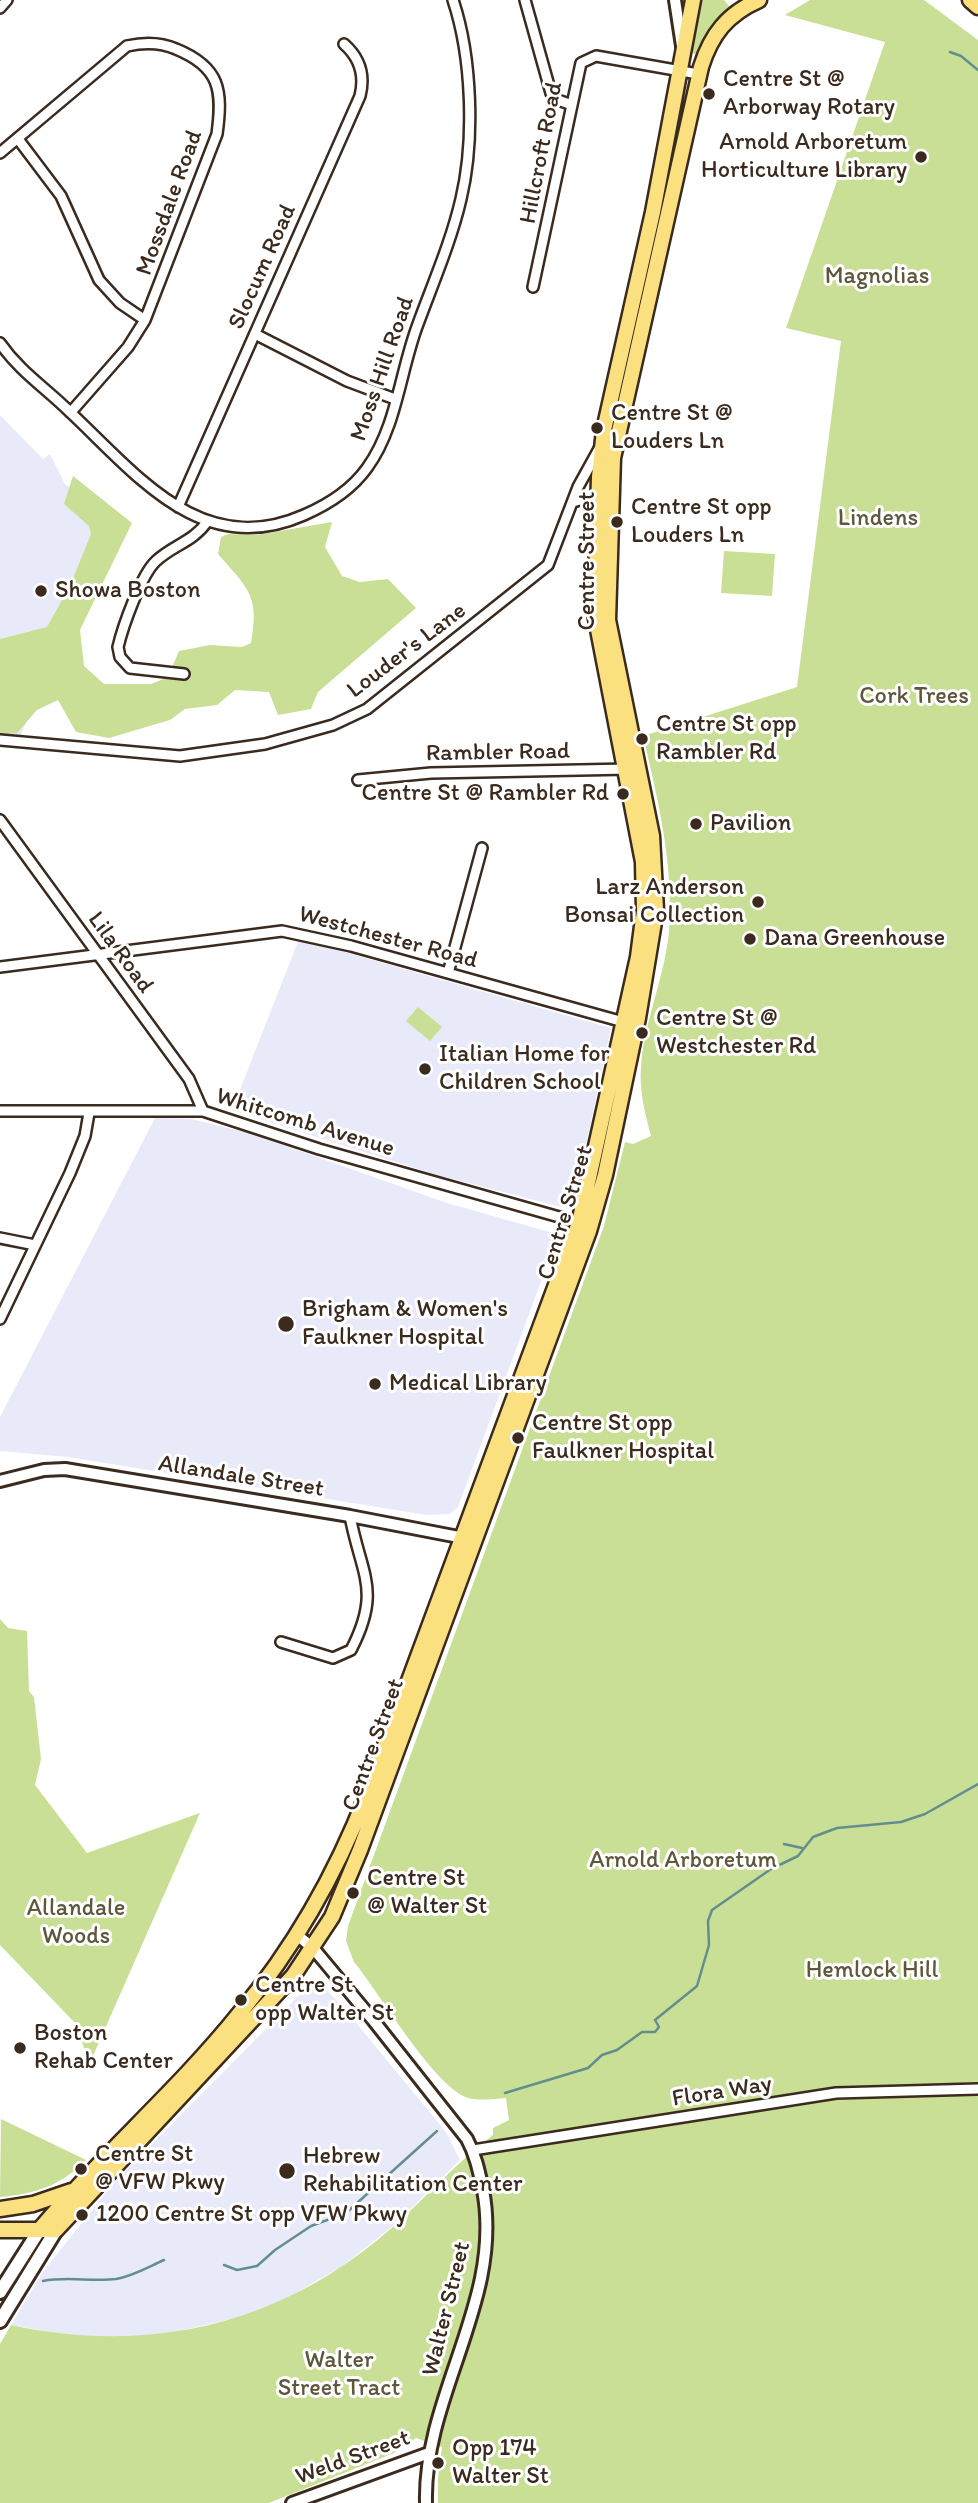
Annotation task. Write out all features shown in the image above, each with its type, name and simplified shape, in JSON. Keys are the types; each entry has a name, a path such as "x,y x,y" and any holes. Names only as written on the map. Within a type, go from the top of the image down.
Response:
{"highway":[{"name":"Centre Street","path":"631,769 596,627 597,505 601,445 693,0"},
{"name":"Centre Street","path":"40,2229 233,2022 297,1935 330,1878 360,1813 468,1539 480,1521 585,1225 630,1024 644,896 631,769 608,624 613,458 698,74 710,42 721,26 737,11 758,0"},
{"path":"970,0 978,7"},
{"name":"Centre Street","path":"56,2230 264,2009 313,1948 332,1917 352,1870 468,1539"},
{"path":"0,2209 33,2204 75,2189"},
{"path":"0,2230 56,2230"}],"main road":[{"name":"Centre Street","path":"0,2292 40,2229"},
{"name":"Centre Street","path":"0,2321 56,2230"}],"street":[{"path":"0,8 7,0"},
{"name":"Moss Hill Road","path":"0,343 43,391 71,412 143,480 178,507 207,522 237,528 270,527 311,512 335,498 368,467 384,439 415,331 445,251 465,176 467,68 453,0"},
{"path":"524,0 551,93 559,101 572,105"},
{"path":"675,0 683,55"},
{"name":"Mossdale Road","path":"0,153 127,46 152,42 195,57 209,68 219,92 217,134 145,320 128,347 71,412"},
{"name":"Slocum Road","path":"178,507 360,96 363,84 359,63 344,44"},
{"name":"Hillcroft Road","path":"533,287 579,67 589,57 698,74"},
{"path":"18,139 61,195 99,280 120,303 145,320"},
{"path":"255,334 347,381 396,399"},
{"name":"Louder's Lane","path":"0,740 180,756 265,744 347,719 367,709 543,570 552,558 573,502 601,445"},
{"path":"573,502 583,499 597,505"},
{"path":"184,674 130,668 120,657 118,647 153,565 195,537 207,522"},
{"name":"Rambler Road","path":"358,780 430,773 631,769"},
{"name":"Lila Road","path":"0,820 189,1079 203,1111"},
{"path":"448,973 482,848"},
{"name":"Westchester Road","path":"0,967 282,930 630,1024"},
{"name":"Whitcomb Avenue","path":"0,1111 203,1111 392,1170 585,1225"},
{"path":"0,1319 85,1136 89,1113"},
{"path":"0,1238 35,1245"},
{"name":"Allandale Street","path":"0,1481 44,1470 65,1469 350,1516 468,1539"},
{"path":"281,1642 333,1658 351,1650 365,1614 369,1589 350,1516"},
{"name":"Walter Street","path":"297,1935 313,1948 381,2030 473,2150 487,2216 485,2260 468,2330 429,2453 426,2503"},
{"name":"Flora Way","path":"473,2150 836,2093 978,2089"},
{"name":"Weld Street","path":"292,2503 429,2453"}],"shaded area":[{"name":"Showa Boston","path":"0,415 43,459 50,454 65,484 113,517 20,737 0,735"},
{"name":"Italian Home for Children School","path":"299,939 611,1028 581,1168 569,1209 437,1175 232,1110"},
{"name":"Brigham & Women's Faulkner Hospital","path":"155,1118 191,1119 249,1133 447,1203 553,1233 556,1241 458,1507 450,1514 427,1515 68,1457 0,1451 0,1417"},
{"name":"Hebrew Rehabilitation Center","path":"309,1985 325,1988 343,2007 446,2132 460,2160 394,2225 341,2267 285,2299 242,2317 160,2335 117,2338 71,2336 11,2325 42,2273 111,2186"}],"green space":[{"path":"700,0 724,0 730,7 698,53 694,54 690,49"},
{"name":"Arnold Arboretum","path":"810,0 924,0 978,40 978,2503 438,2503 442,2447 416,2438 394,2453 269,2503 0,2503 0,2344 11,2325 64,2334 116,2336 166,2333 215,2323 263,2308 309,2286 353,2259 395,2225 455,2167 493,2135 493,2128 509,2120 506,2098 468,2098 454,2090 424,2058 354,1962 346,1941 348,1926 604,1226 625,1142 633,1144 651,1136 642,1093 641,1067 646,1033 667,948 670,907 664,833 643,736 797,687 841,341 786,328 885,42 785,15"},
{"path":"73,476 132,523 80,630 84,666 104,684 151,684 168,677 179,651 210,645 242,647 251,643 254,613 249,593 218,554 221,537 228,534 257,535 332,522 325,547 342,576 360,582 388,579 416,608 318,692 311,709 278,715 269,692 235,690 217,705 185,709 170,720 109,738 76,732 58,700 37,710 17,733 0,734 0,639 47,627 70,586 91,534 89,526 64,504"},
{"path":"724,551 775,554 772,596 721,593"},
{"path":"418,1007 442,1027 430,1041 406,1021"},
{"name":"Allandale Woods","path":"0,1619 8,1628 27,1631 29,1691 34,1697 41,1759 35,1785 87,1853 200,1813 93,2056 84,2048 76,2024 0,1945"},
{"path":"1,2119 86,2160 67,2176 46,2187 24,2194 0,2197"}],"waterway":[{"path":"950,52 961,56 978,70"},
{"path":"505,2093 588,2068 602,2055 617,2050 642,2032 655,2032 659,2027 655,2020 697,1986 709,1945 708,1921 712,1910 771,1869 798,1856 813,1837 837,1828 901,1822 925,1814 978,1784"},
{"path":"784,1844 802,1848"},
{"path":"224,2265 237,2270 257,2266 275,2250 311,2226 346,2213 437,2131"},
{"path":"43,2281 116,2279 164,2260"}],"place":[{"name":"Centre St @ Arborway Rotary","path":"709,94"},
{"name":"Arnold Arboretum Horticulture Library","path":"921,157"},
{"name":"Centre St @ Louders Ln","path":"597,428"},
{"name":"Centre St opp Louders Ln","path":"617,522"},
{"name":"Showa Boston","path":"41,591"},
{"name":"Centre St opp Rambler Rd","path":"642,739"},
{"name":"Centre St @ Rambler Rd","path":"623,794"},
{"name":"Pavilion","path":"696,824"},
{"name":"Larz Anderson Bonsai Collection","path":"758,902"},
{"name":"Dana Greenhouse","path":"750,939"},
{"name":"Centre St @ Westchester Rd","path":"642,1033"},
{"name":"Italian Home for Children School","path":"425,1069"},
{"name":"Brigham & Women's Faulkner Hospital","path":"286,1324"},
{"name":"Medical Library","path":"375,1384"},
{"name":"Centre St opp Faulkner Hospital","path":"518,1438"},
{"name":"Centre St @ Walter St","path":"353,1893"},
{"name":"Centre St opp Walter St","path":"241,2000"},
{"name":"Boston Rehab Center","path":"20,2048"},
{"name":"Centre St @ VFW Pkwy","path":"81,2169"},
{"name":"Hebrew Rehabilitation Center","path":"287,2171"},
{"name":"1200 Centre St opp VFW Pkwy","path":"82,2215"},
{"name":"Opp 174 Walter St","path":"438,2463"}],"park label":[{"name":"Magnolias","path":"877,277"},
{"name":"Lindens","path":"878,519"},
{"name":"Cork Trees","path":"914,697"},
{"name":"Hemlock Hill","path":"872,1971"},
{"name":"Walter Street Tract","path":"339,2375"}]}
